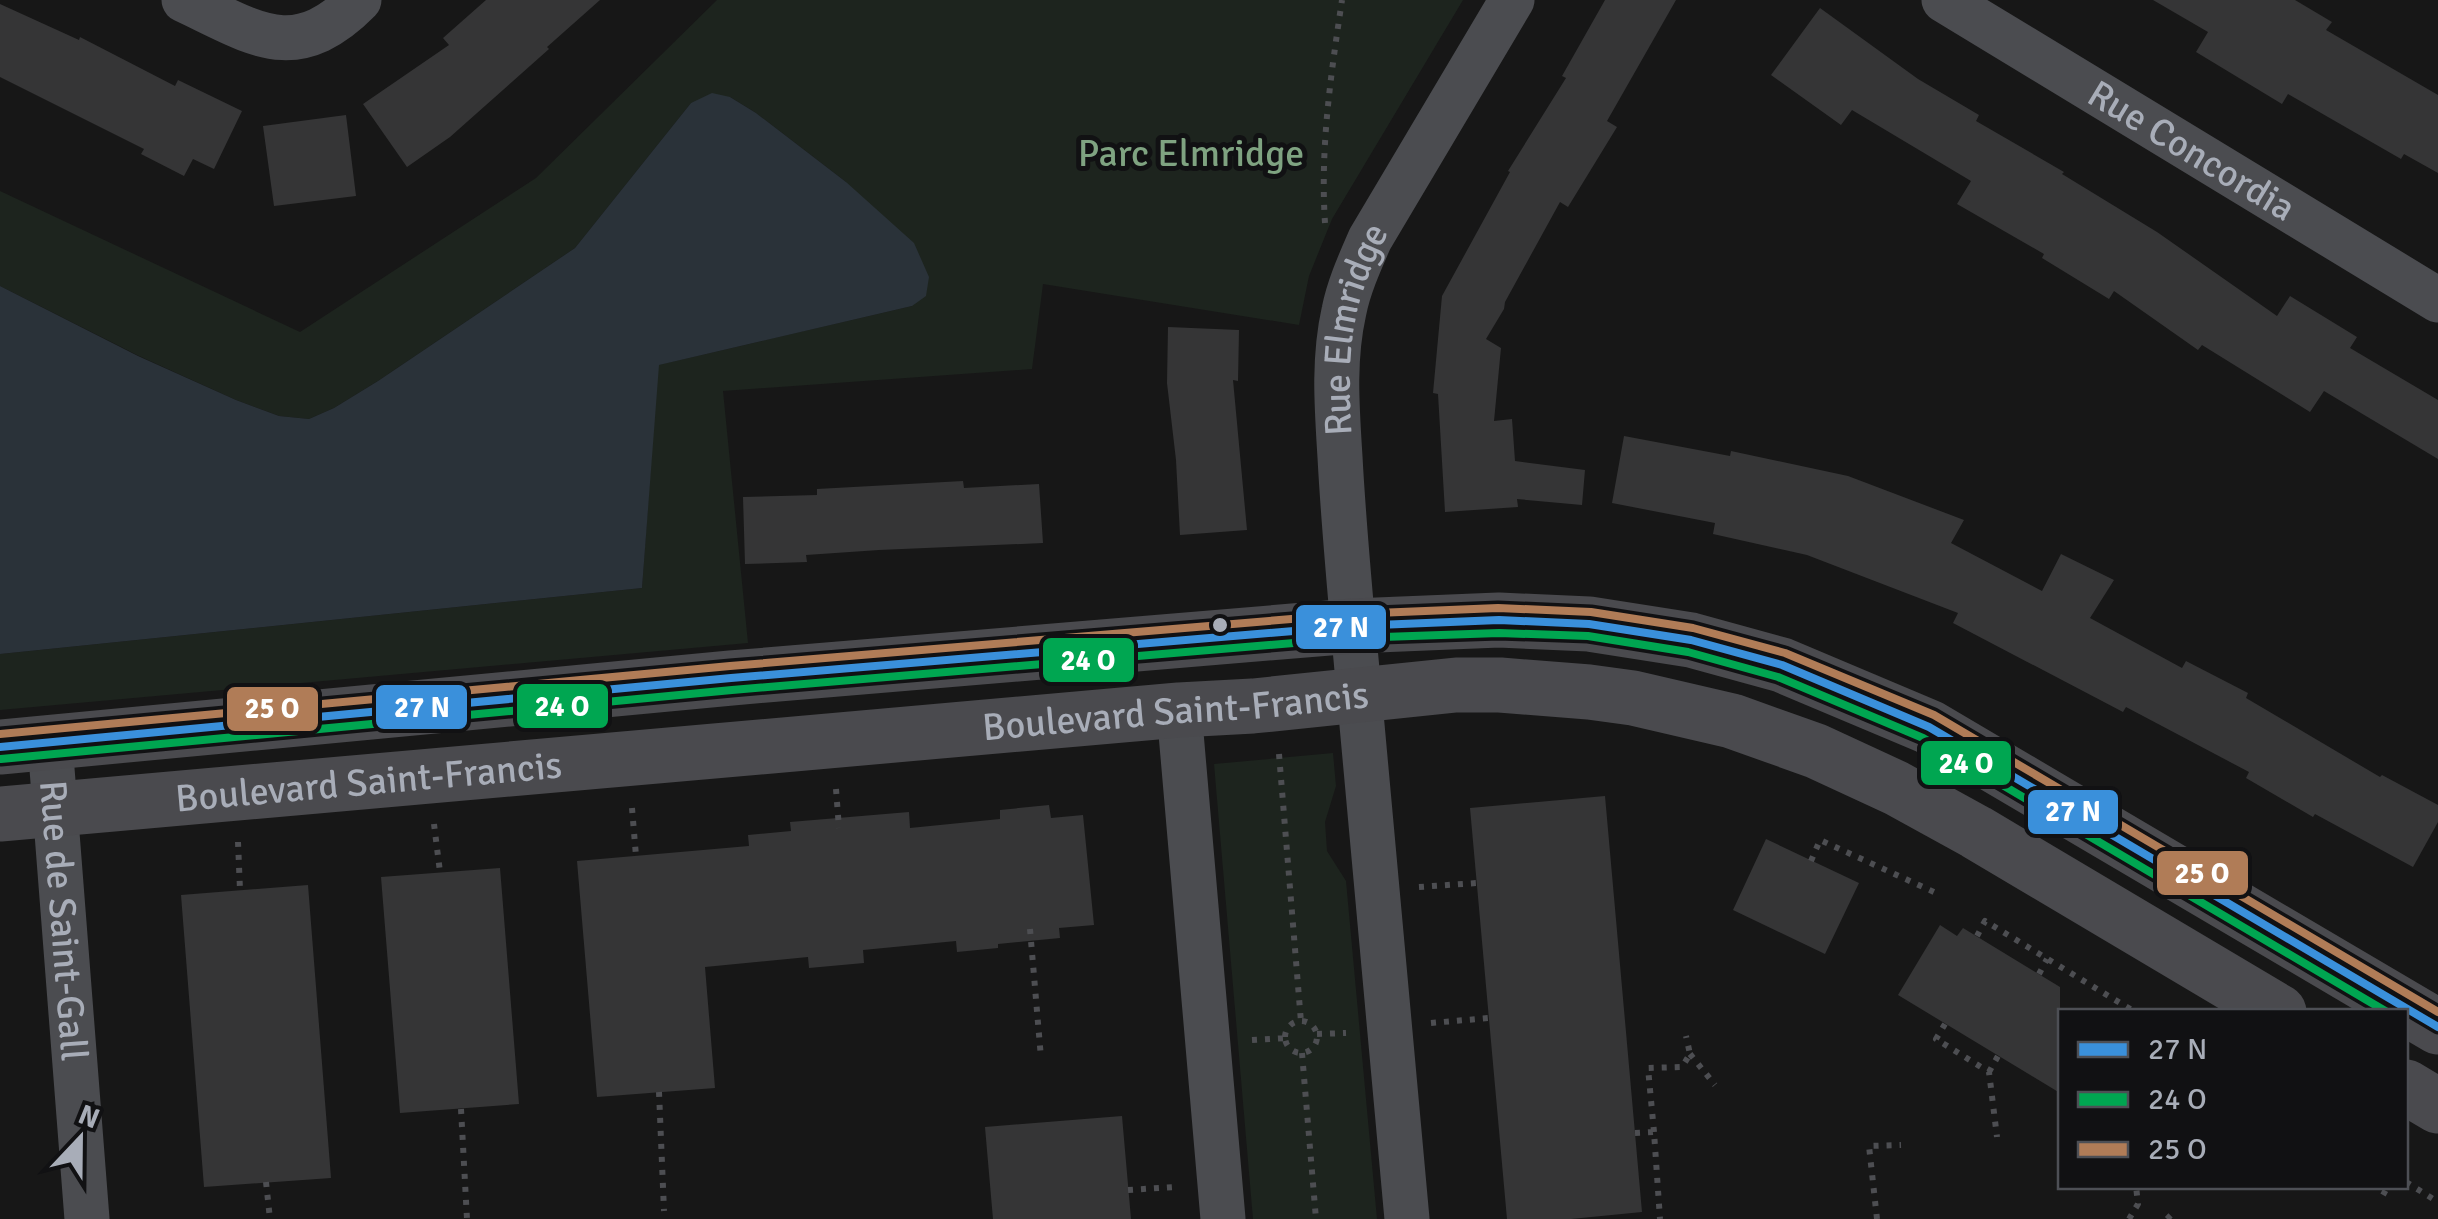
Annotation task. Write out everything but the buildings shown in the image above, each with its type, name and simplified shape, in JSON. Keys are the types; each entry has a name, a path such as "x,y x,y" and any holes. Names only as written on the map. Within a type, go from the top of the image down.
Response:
{"street":[{"path":"184,0 256,34 286,38 318,32 359,0"},
{"name":"Rue Elmridge","path":"1407,1219 1345,557 1336,387 1338,340 1344,307 1370,239 1512,0"},
{"name":"Rue Concordia","path":"1944,0 2438,300"},
{"name":"Boulevard Saint-Francis","path":"25,745 731,678 1354,626 1546,620 1691,640 1782,665 1882,706 1966,748 2408,1009"},
{"name":"Boulevard Saint-Francis","path":"0,814 1456,686 1589,692 1681,709 1759,730 1829,756 1896,788 2274,1009"},
{"path":"1179,710 1223,1219"},
{"name":"Rue de Saint-Gall","path":"25,745 55,809 87,1219"},
{"name":"Boulevard Saint-Francis","path":"2408,1009 2438,1027"},
{"path":"2408,1087 2438,1106"}],"path":[{"path":"1325,228 1325,131 1342,0"},
{"path":"1279,753 1300,1022"},
{"path":"836,789 839,828"},
{"path":"632,805 636,856"},
{"path":"434,822 440,872"},
{"path":"238,839 240,890"},
{"path":"1811,861 1820,840 1934,892"},
{"path":"1408,888 1477,883"},
{"path":"1976,936 1985,921 2130,1009"},
{"path":"1030,929 1041,1058"},
{"path":"2039,974 2047,958"},
{"path":"1420,1024 1489,1018"},
{"path":"1300,1022 1311,1024 1317,1034 1316,1044 1308,1052 1289,1048 1288,1028 1300,1022"},
{"path":"1945,1024 1936,1040 1989,1072"},
{"path":"1317,1034 1360,1032"},
{"path":"1686,1036 1690,1054 1715,1085"},
{"path":"1238,1041 1286,1038"},
{"path":"1302,1053 1316,1219"},
{"path":"1660,1219 1648,1068 1682,1067 1690,1054"},
{"path":"1997,1137 1989,1072 1998,1056"},
{"path":"659,1092 664,1211"},
{"path":"461,1108 467,1219"},
{"path":"1636,1133 1654,1132"},
{"path":"1877,1219 1869,1146 1902,1145"},
{"path":"266,1182 270,1219"},
{"path":"2408,1183 2438,1202"},
{"path":"1128,1190 1190,1186"},
{"path":"2130,1219 2138,1204 2136,1189"},
{"path":"2383,1195 2386,1189"},
{"path":"2166,1219 2176,1210"}],"green space":[{"name":"Parc Elmridge","path":"717,0 1463,0 1332,219 1309,276 1299,325 1043,284 1032,369 723,391 748,643 0,710 0,654 642,588 658,365 912,306 846,182 730,97 691,103 575,248 334,408 309,419 279,416 139,356 0,286 0,191 300,332 536,178"},
{"path":"1333,753 1336,786 1325,822 1327,851 1346,881 1377,1219 1253,1219 1214,764"}],"shaded area":[{"path":"712,93 730,97 756,113 846,182 914,243 929,277 926,296 912,306 659,365 642,588 0,654 0,286 138,356 236,400 279,416 309,419 378,381 575,248 691,103"}],"transit line":[{"path":"0,734 730,666 1352,614 1498,608 1591,612 1693,628 1785,653 1934,715 2438,1012"},
{"path":"0,747 731,678 1353,626 1499,620 1589,624 1691,640 1782,665 1929,727 2407,1009"},
{"path":"1,759 732,690 1354,638 1499,633 1588,636 1688,652 1778,677 1923,738 2382,1009"},
{"path":"2408,1009 2438,1027"}]}
